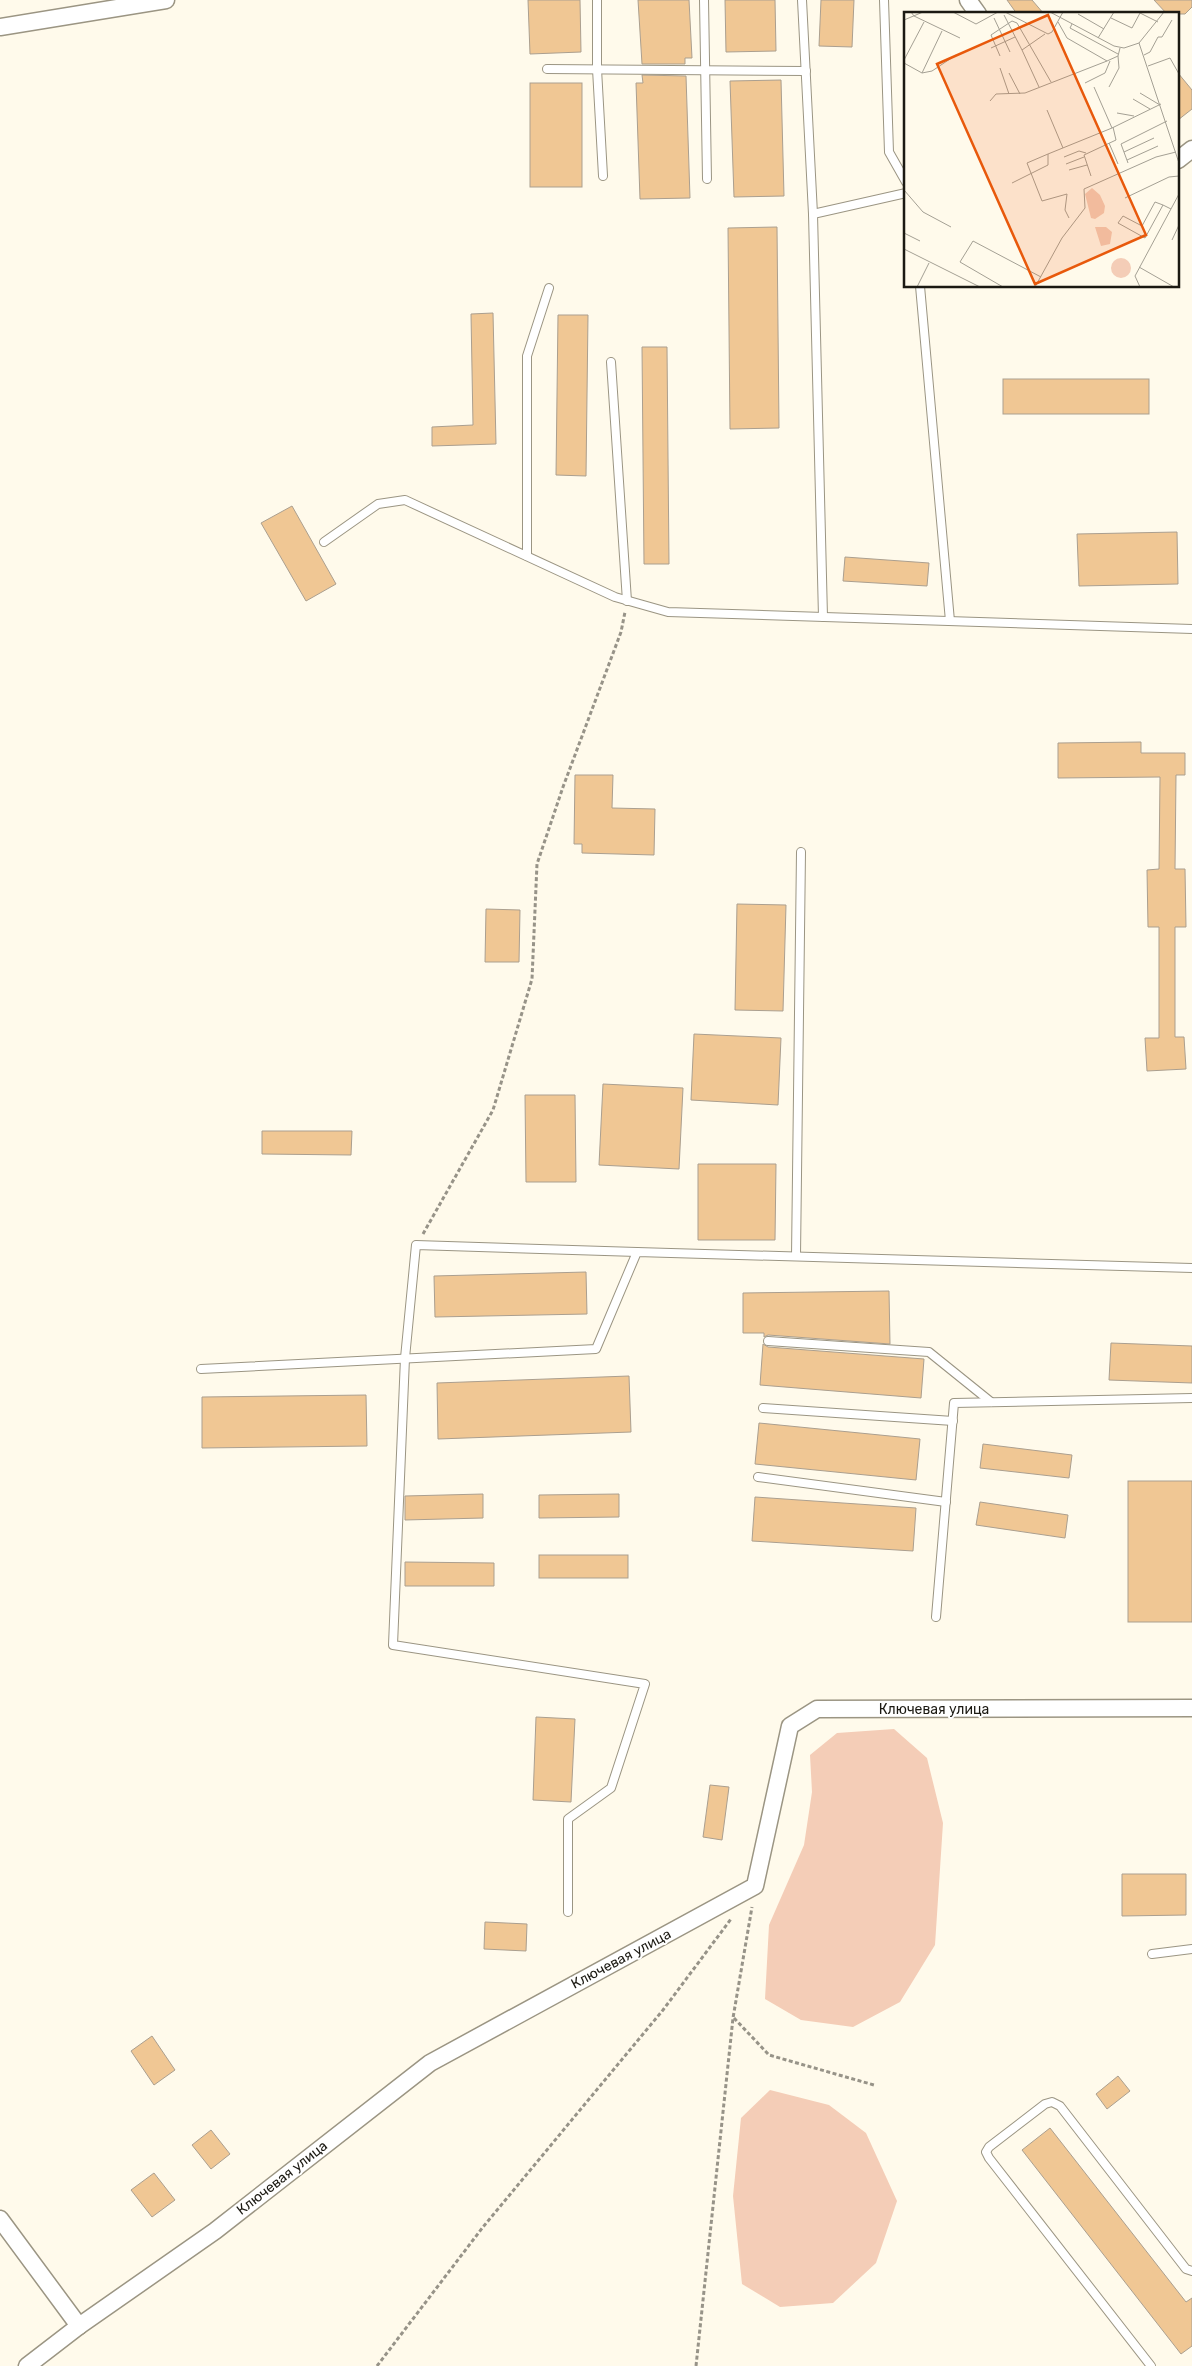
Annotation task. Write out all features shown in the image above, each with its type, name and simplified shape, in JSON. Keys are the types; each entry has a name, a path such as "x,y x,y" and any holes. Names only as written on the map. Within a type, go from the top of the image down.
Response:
{"street":[{"path":"0,27 166,0"},
{"path":"968,0 977,12"},
{"path":"1180,158 1192,149"},
{"name":"Ключевая улица","path":"27,2366 79,2326 215,2230 430,2063 755,1886 790,1726 817,1709 1192,1708"},
{"path":"0,2219 79,2326"}],"lane":[{"path":"597,0 597,69 603,176"},
{"path":"704,0 707,179"},
{"path":"802,0 812,214 823,617"},
{"path":"884,0 889,152 904,178"},
{"path":"548,69 806,71"},
{"path":"812,214 904,193"},
{"path":"527,556 527,356 549,288"},
{"path":"920,288 950,621"},
{"path":"611,362 628,601"},
{"path":"324,542 378,504 405,500 616,597 668,612 1192,629"},
{"path":"796,1256 801,852"},
{"path":"568,1912 568,1819 611,1788 645,1684 393,1645 405,1358 416,1245 1192,1268"},
{"path":"201,1368 596,1349 637,1252"},
{"path":"768,1341 928,1352 991,1402"},
{"path":"936,1617 954,1403 1192,1398"},
{"path":"763,1408 953,1421"},
{"path":"758,1477 946,1502"},
{"path":"1152,1954 1192,1948"},
{"path":"1151,2366 986,2152 989,2147 1045,2104 1052,2102 1060,2106 1186,2269 1192,2271"}],"path":[{"path":"416,1245 493,1110 532,979 537,864 563,787 621,632 628,601"},
{"path":"696,2366 733,2018 755,1886"},
{"path":"377,2366 483,2227 663,2010 732,1917"},
{"path":"733,2018 769,2055 874,2085"}],"shaded area":[{"path":"894,1729 927,1758 943,1823 935,1945 900,2002 853,2027 801,2020 765,1999 769,1925 804,1845 812,1792 810,1755 837,1733"},
{"path":"770,2090 829,2105 866,2133 897,2201 876,2263 833,2303 780,2307 742,2284 733,2196 741,2118"}],"building":[{"path":"528,0 580,0 581,52 530,54"},
{"path":"638,0 689,0 692,58 685,58 685,64 642,64"},
{"path":"725,0 775,0 776,51 726,52"},
{"path":"821,0 854,0 852,47 819,46"},
{"path":"1007,0 1032,0 1042,12 1016,12"},
{"path":"1154,0 1192,0 1192,7 1185,14 1165,12"},
{"path":"642,75 686,76 690,198 640,199 636,83 643,83"},
{"path":"1180,75 1192,90 1192,109 1180,118"},
{"path":"781,80 784,196 734,197 730,81"},
{"path":"530,83 582,83 582,187 530,187"},
{"path":"777,227 779,428 730,429 728,228"},
{"path":"493,313 496,444 432,446 432,427 473,425 471,314"},
{"path":"558,315 588,315 586,476 556,475"},
{"path":"642,347 667,347 669,564 644,564"},
{"path":"1003,379 1149,379 1149,414 1003,414"},
{"path":"292,506 336,584 306,601 261,523"},
{"path":"1177,532 1178,584 1079,586 1077,534"},
{"path":"845,557 929,563 927,586 843,581"},
{"path":"1141,742 1141,753 1185,753 1185,775 1176,775 1175,869 1185,869 1186,927 1175,927 1175,1037 1184,1037 1186,1069 1147,1071 1145,1038 1159,1038 1159,927 1148,927 1147,870 1159,869 1160,777 1058,778 1058,743"},
{"path":"575,775 613,775 612,808 655,809 654,855 582,853 582,844 574,844"},
{"path":"737,904 786,905 783,1011 735,1010"},
{"path":"486,909 520,910 519,962 485,962"},
{"path":"694,1034 781,1038 778,1105 691,1100"},
{"path":"603,1084 683,1088 679,1169 599,1165"},
{"path":"525,1095 575,1095 576,1182 526,1182"},
{"path":"262,1131 352,1131 351,1155 262,1154"},
{"path":"698,1164 776,1164 775,1240 698,1240"},
{"path":"586,1272 587,1314 435,1317 434,1276"},
{"path":"889,1291 890,1344 768,1335 764,1337 764,1333 743,1333 743,1293"},
{"path":"1111,1343 1192,1346 1192,1383 1109,1380"},
{"path":"763,1344 768,1347 924,1359 921,1398 760,1385"},
{"path":"629,1376 631,1432 438,1439 437,1383"},
{"path":"366,1395 367,1446 202,1448 202,1397"},
{"path":"759,1423 920,1439 916,1480 755,1464"},
{"path":"983,1444 1072,1455 1069,1478 980,1468"},
{"path":"1128,1481 1192,1481 1192,1622 1128,1622"},
{"path":"483,1494 483,1518 405,1520 405,1496"},
{"path":"619,1494 619,1517 539,1518 539,1495"},
{"path":"755,1497 916,1508 913,1551 752,1541"},
{"path":"980,1502 1068,1515 1065,1538 976,1525"},
{"path":"539,1555 628,1555 628,1578 539,1578"},
{"path":"405,1562 494,1563 494,1586 405,1586"},
{"path":"536,1717 575,1719 571,1802 533,1800"},
{"path":"710,1785 729,1787 722,1840 703,1837"},
{"path":"1122,1874 1186,1874 1186,1915 1122,1916"},
{"path":"485,1922 527,1924 526,1951 484,1949"},
{"path":"152,2036 175,2070 154,2085 131,2051"},
{"path":"1118,2076 1130,2091 1107,2109 1096,2094"},
{"path":"1050,2128 1186,2302 1192,2298 1192,2346 1181,2354 1022,2150"},
{"path":"211,2130 230,2154 211,2169 192,2145"},
{"path":"154,2173 175,2200 152,2217 131,2190"}]}
